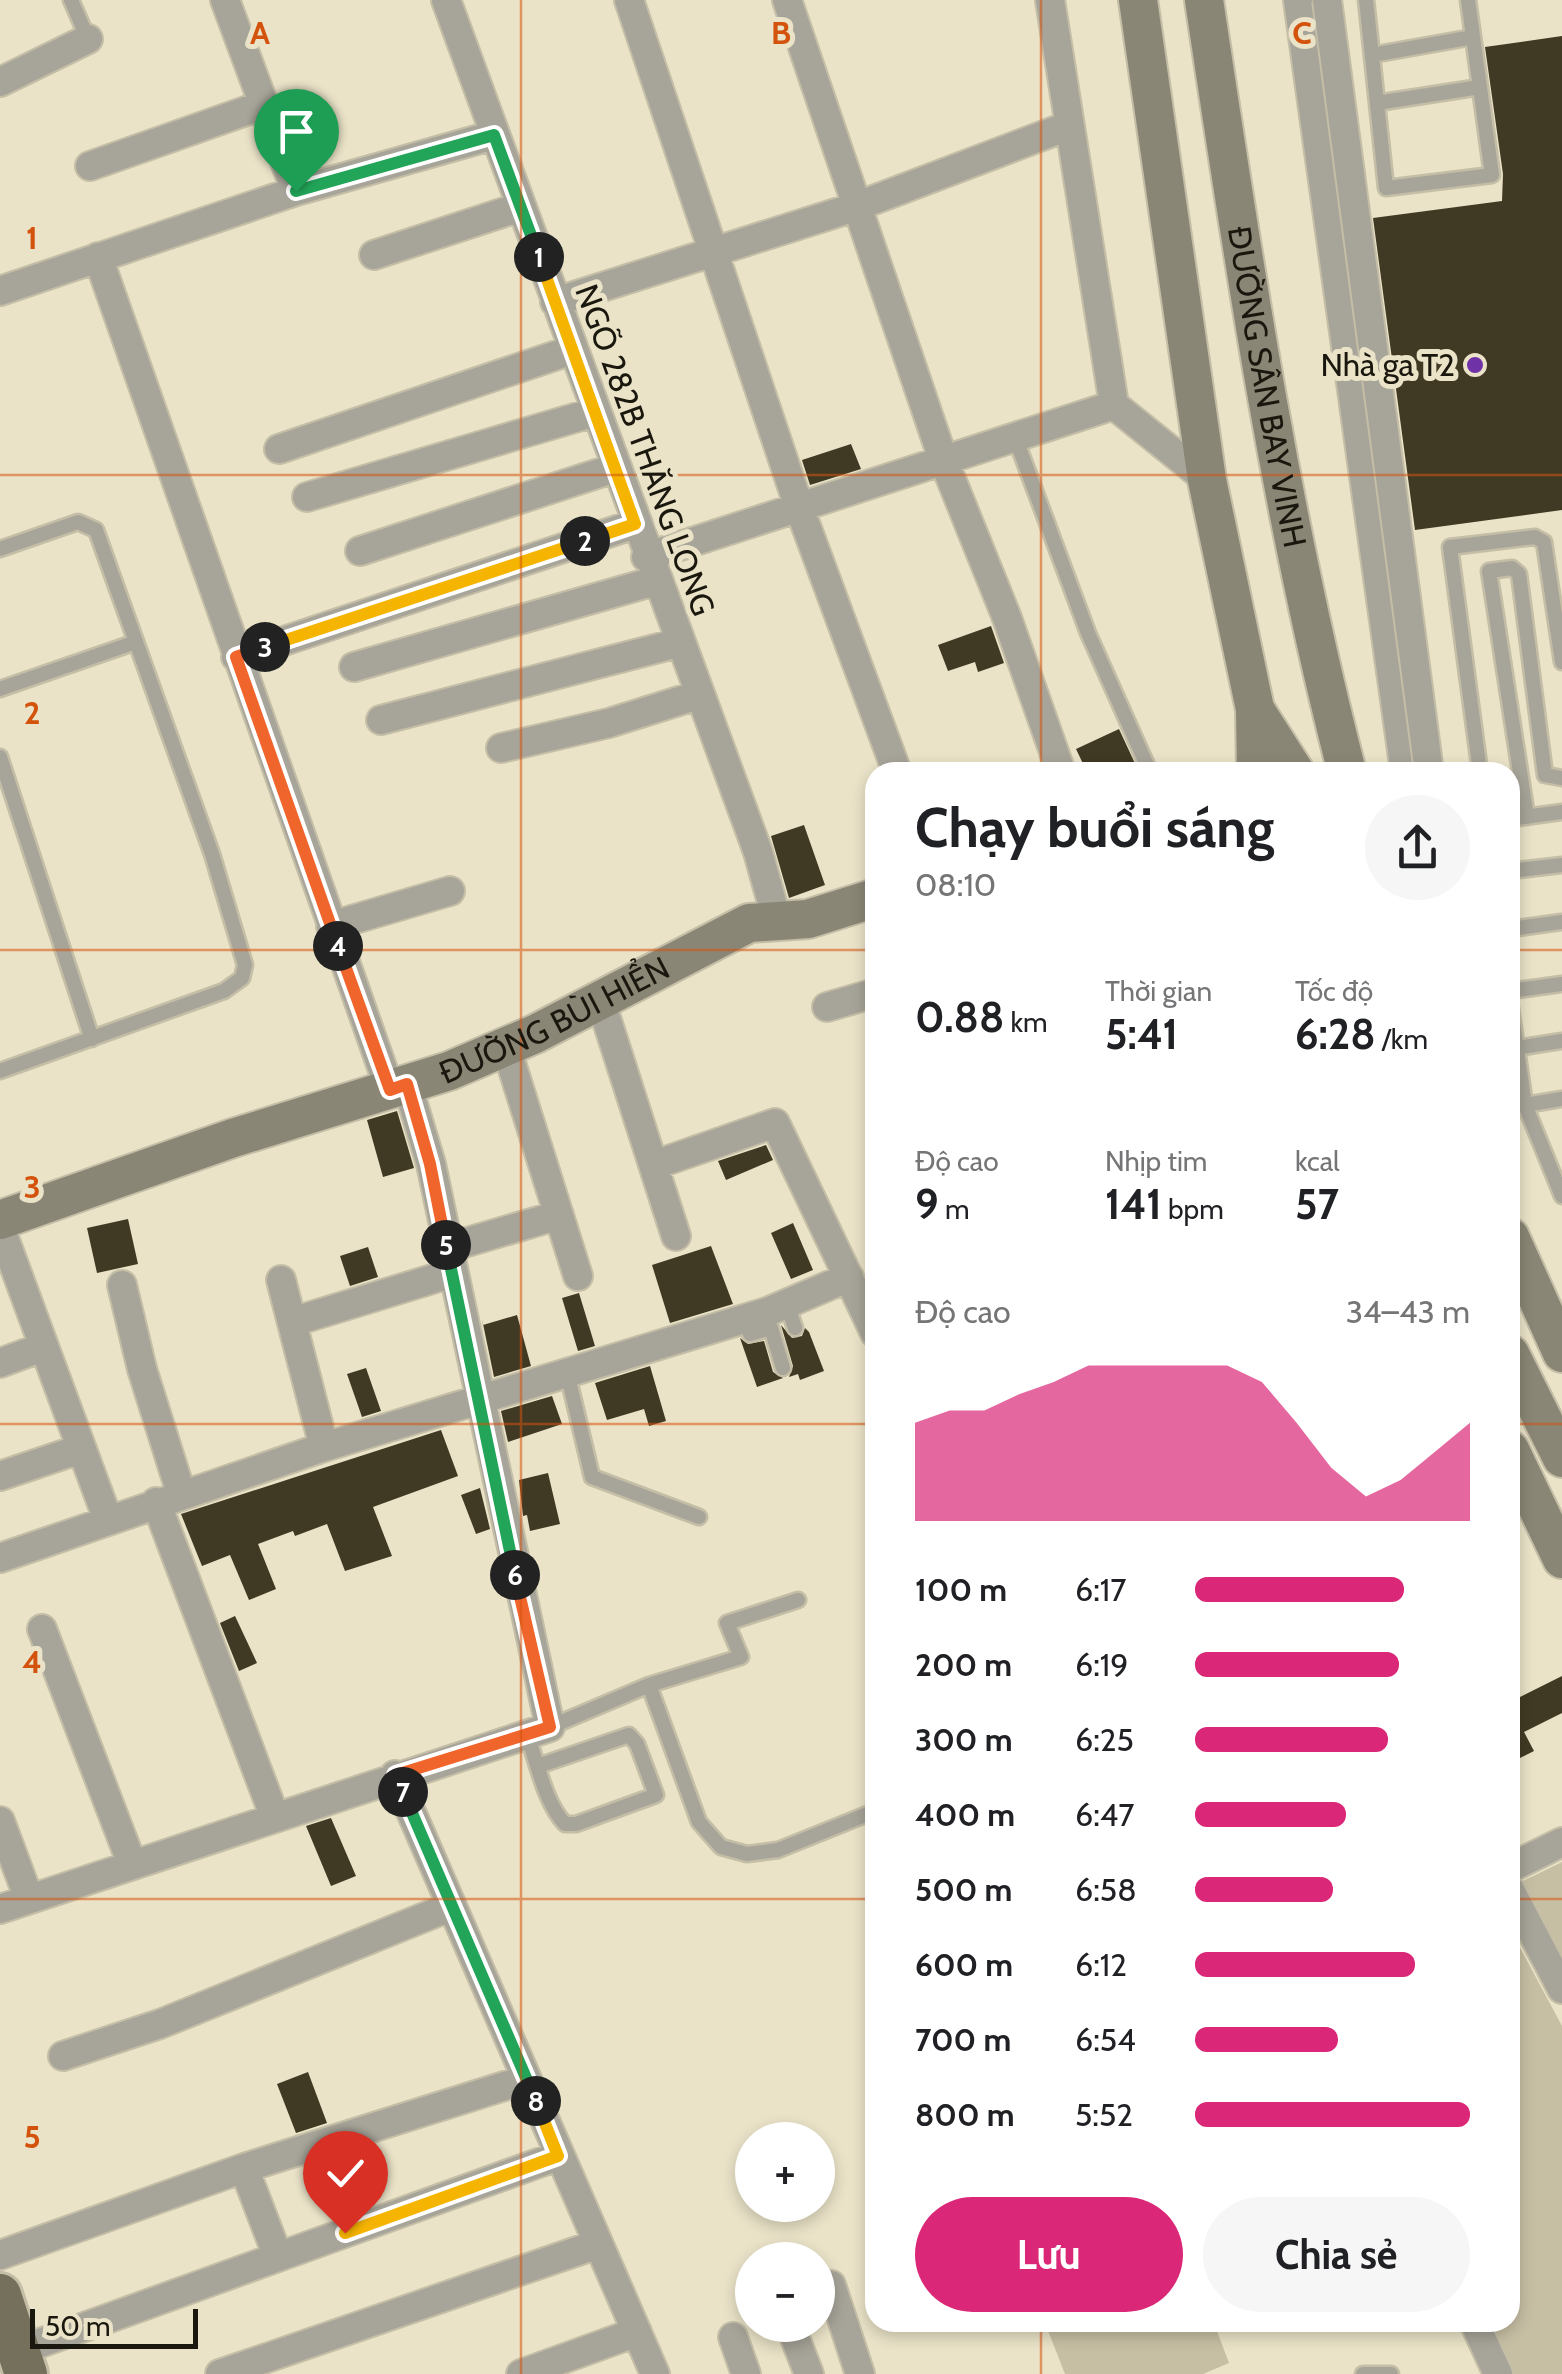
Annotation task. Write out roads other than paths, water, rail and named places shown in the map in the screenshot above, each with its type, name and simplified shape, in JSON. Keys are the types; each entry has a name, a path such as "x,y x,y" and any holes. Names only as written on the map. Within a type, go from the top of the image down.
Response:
{"main road":[{"name":"ĐƯỜNG SÂN BAY VINH","path":"1138,0 1207,480 1255,710 1256,762"},
{"name":"ĐƯỜNG SÂN BAY VINH","path":"1204,0 1263,387 1312,640 1344,762"},
{"path":"1255,710 1289,762"},
{"name":"ĐƯỜNG BÙI HIỂN","path":"0,1224 233,1138 398,1087 506,1048 749,922 778,924 865,901"},
{"path":"1520,1255 1551,1309 1561,1348"},
{"path":"1520,1374 1562,1458"},
{"path":"1520,1471 1562,1559"},
{"path":"0,2295 22,2362"}],"street":[{"path":"225,0 296,191"},
{"name":"NGÕ 282B THĂNG LONG","path":"446,0 678,643 758,852 778,924"},
{"path":"629,0 800,507 892,762"},
{"path":"787,0 854,208 942,459 1007,618 1057,762"},
{"path":"1050,0 1114,405 1207,480"},
{"path":"1298,0 1405,762"},
{"path":"1327,0 1428,762"},
{"path":"1338,0 1411,536 1386,631"},
{"path":"0,82 88,39"},
{"path":"90,166 262,104"},
{"path":"555,302 854,208 1068,126"},
{"path":"0,291 296,191 494,135"},
{"path":"374,256 520,208"},
{"path":"0,1909 538,1730 478,1399 430,1164 331,926 98,256"},
{"path":"279,449 572,350"},
{"path":"354,666 651,569 800,507 1114,405"},
{"path":"307,496 594,412"},
{"path":"360,551 615,468"},
{"path":"236,657 635,524"},
{"path":"381,720 516,681 678,643"},
{"path":"500,748 698,695"},
{"path":"331,926 450,891"},
{"path":"827,1007 865,996"},
{"path":"600,999 676,1236"},
{"path":"506,1048 578,1276"},
{"path":"654,1165 775,1123 865,1311"},
{"path":"292,1322 559,1215"},
{"path":"0,1224 108,1520"},
{"path":"0,1558 168,1498 478,1399 746,1319 791,1316 849,1277"},
{"path":"281,1280 324,1447"},
{"path":"122,1285 168,1498 274,1816"},
{"path":"0,1363 43,1347"},
{"path":"0,1476 80,1449"},
{"path":"42,1629 132,1864"},
{"path":"396,1775 655,2374"},
{"path":"0,1821 28,1899"},
{"path":"1520,1863 1562,1842"},
{"path":"64,2056 177,2017 452,1906"},
{"path":"1520,1909 1562,1990"},
{"path":"0,2255 244,2168 527,2079"},
{"path":"22,2362 278,2258 558,2156"},
{"path":"244,2168 278,2258"},
{"path":"220,2374 598,2244"},
{"path":"835,2295 860,2374"},
{"path":"522,2374 637,2332"},
{"path":"1479,2332 1498,2374"},
{"path":"733,2337 746,2374"},
{"path":"796,2342 808,2374"}],"lane":[{"path":"71,0 88,39"},
{"path":"1366,0 1386,188 1492,175 1468,0"},
{"path":"1372,54 1473,37"},
{"path":"1376,103 1480,87"},
{"path":"1015,436 1088,633 1146,762"},
{"path":"0,550 78,522 91,525 212,854 245,966 242,978 224,991 0,1072"},
{"path":"1479,762 1450,547 1534,537 1544,542 1562,662"},
{"path":"1518,762 1489,572 1512,568 1519,574 1545,775 1562,778"},
{"path":"0,690 136,642"},
{"path":"0,757 92,1039"},
{"path":"1520,772 1527,817"},
{"path":"1520,818 1562,812"},
{"path":"1520,870 1562,865"},
{"path":"1520,928 1562,922"},
{"path":"1520,990 1562,984"},
{"path":"1520,1047 1562,1041"},
{"path":"1520,1073 1525,1105 1562,1196"},
{"path":"1525,1105 1562,1099"},
{"path":"746,1319 750,1334 771,1328 783,1368"},
{"path":"567,1372 592,1477 699,1516"},
{"path":"538,1766 629,1735 637,1744 656,1795 576,1824 565,1824 538,1766 538,1730 648,1685 741,1657 728,1623 798,1600"},
{"path":"648,1685 699,1822 721,1847 747,1854 778,1850 865,1815"},
{"path":"1362,2374 1391,2374"}],"place":[{"name":"Nhà ga T2","path":"1475,365"}]}
